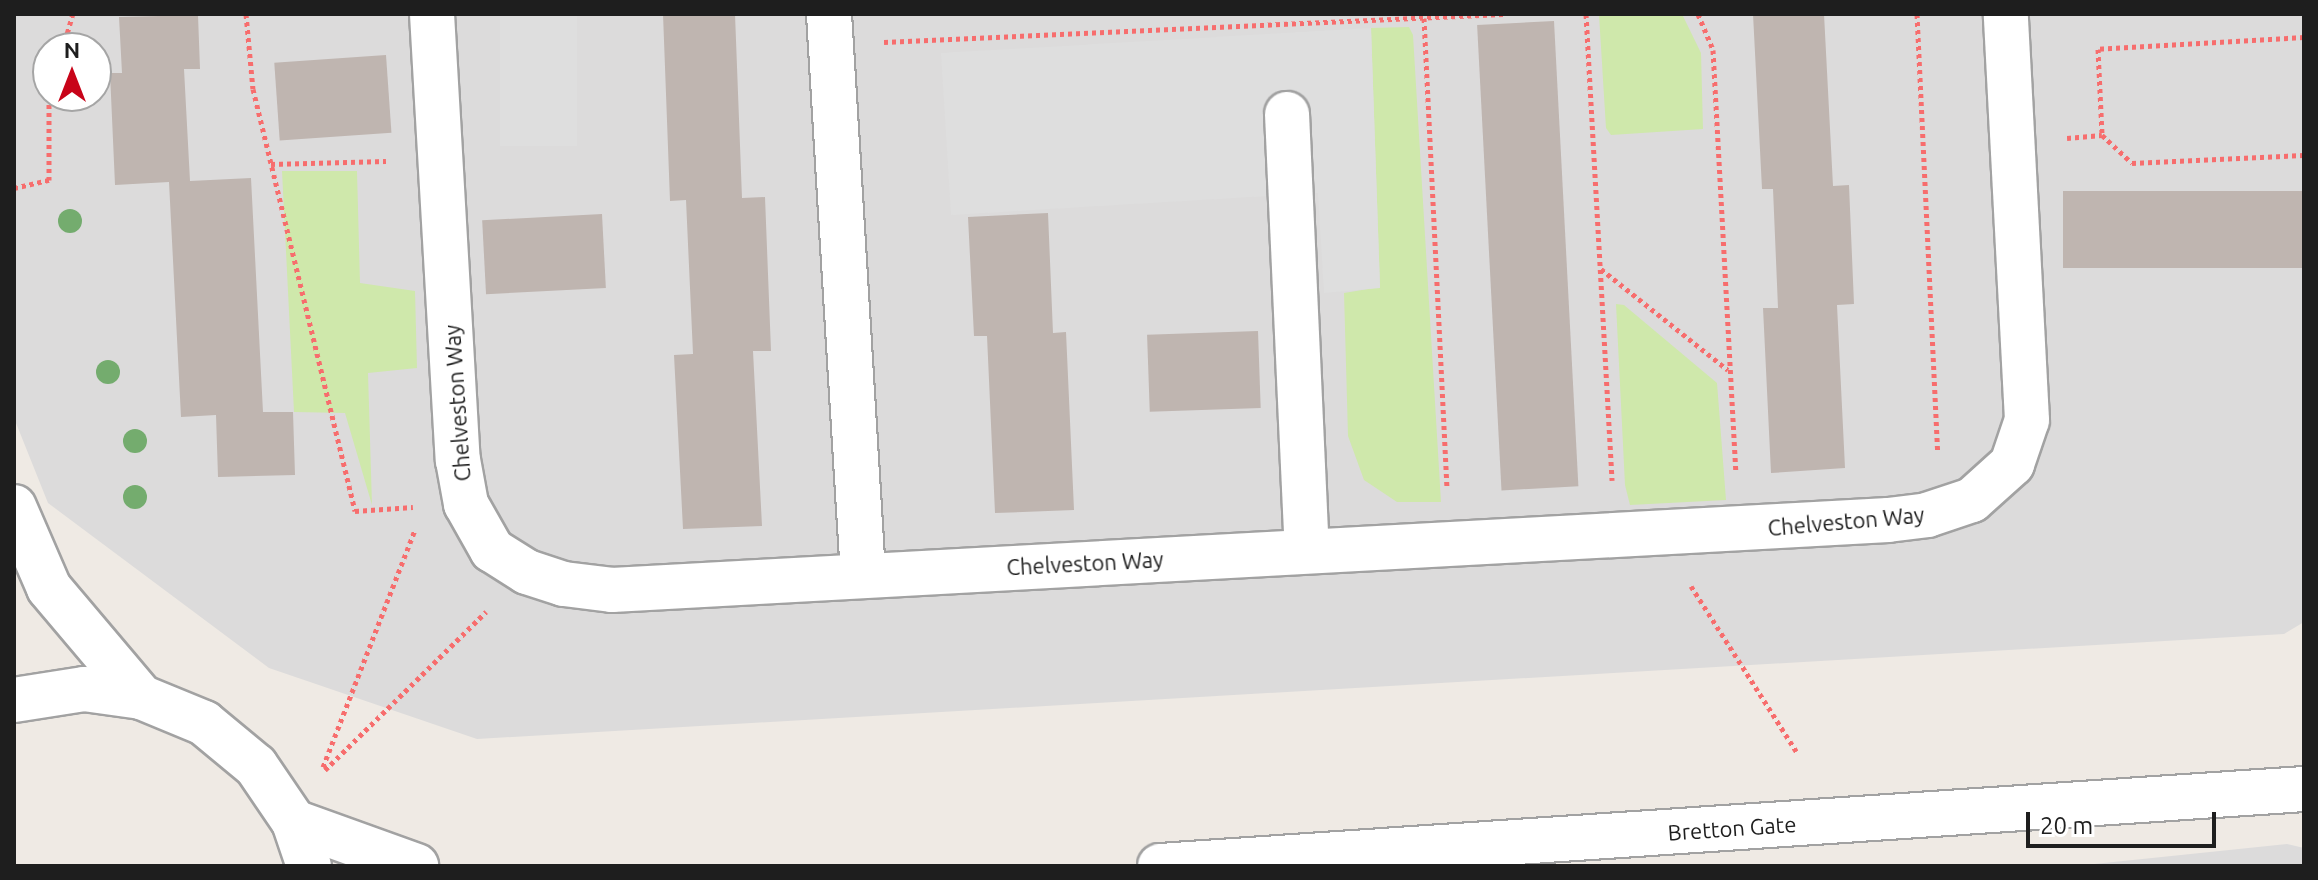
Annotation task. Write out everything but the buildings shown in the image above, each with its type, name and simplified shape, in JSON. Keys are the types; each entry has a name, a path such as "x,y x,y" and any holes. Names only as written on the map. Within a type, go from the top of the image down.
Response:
{"street":[{"name":"Chelveston Way","path":"432,14 458,460 445,506 492,550 527,572 564,584 612,590 1740,530 1888,520 1941,511 1972,500 2012,464 2027,420 2006,14"},
{"path":"830,29 863,575"},
{"path":"1287,114 1307,551"},
{"path":"14,507 49,588 141,697"},
{"path":"14,700 84,689 141,697 204,723 256,766 294,822 309,866"},
{"name":"Bretton Gate","path":"1160,866 2304,789"},
{"path":"294,822 416,866"}],"path":[{"path":"246,14 253,89 355,511 445,506 319,775 527,572"},
{"path":"830,29 1503,14"},
{"path":"1586,14 1615,535"},
{"path":"1698,14 1713,50 1728,370 1740,530"},
{"path":"1917,14 1941,511"},
{"path":"1424,18 1450,544"},
{"path":"2304,37 2098,49 2102,135 2132,163 2304,155"},
{"path":"14,188 49,180 49,112"},
{"path":"271,164 440,160"},
{"path":"1600,269 1728,370"},
{"path":"1657,533 1796,751"}],"shaded area":[{"path":"14,14 2304,14 2304,622 2284,634 477,739 269,668 48,503 14,418"},
{"path":"500,14 577,14 577,146 500,146"},
{"path":"1371,28 1380,288 1324,293 1318,193 951,215 941,53"},
{"path":"2287,844 2304,848 2304,866 2075,866"}],"green space":[{"path":"1682,14 1701,53 1703,129 1611,135 1606,128 1599,15"},
{"path":"1409,27 1413,35 1441,502 1397,502 1364,480 1348,436 1344,293 1380,287 1371,28"},
{"path":"282,171 357,171 360,283 415,291 417,368 368,373 372,505 345,413 294,412"},
{"path":"1616,304 1624,305 1717,383 1726,500 1630,505 1625,485"}]}
